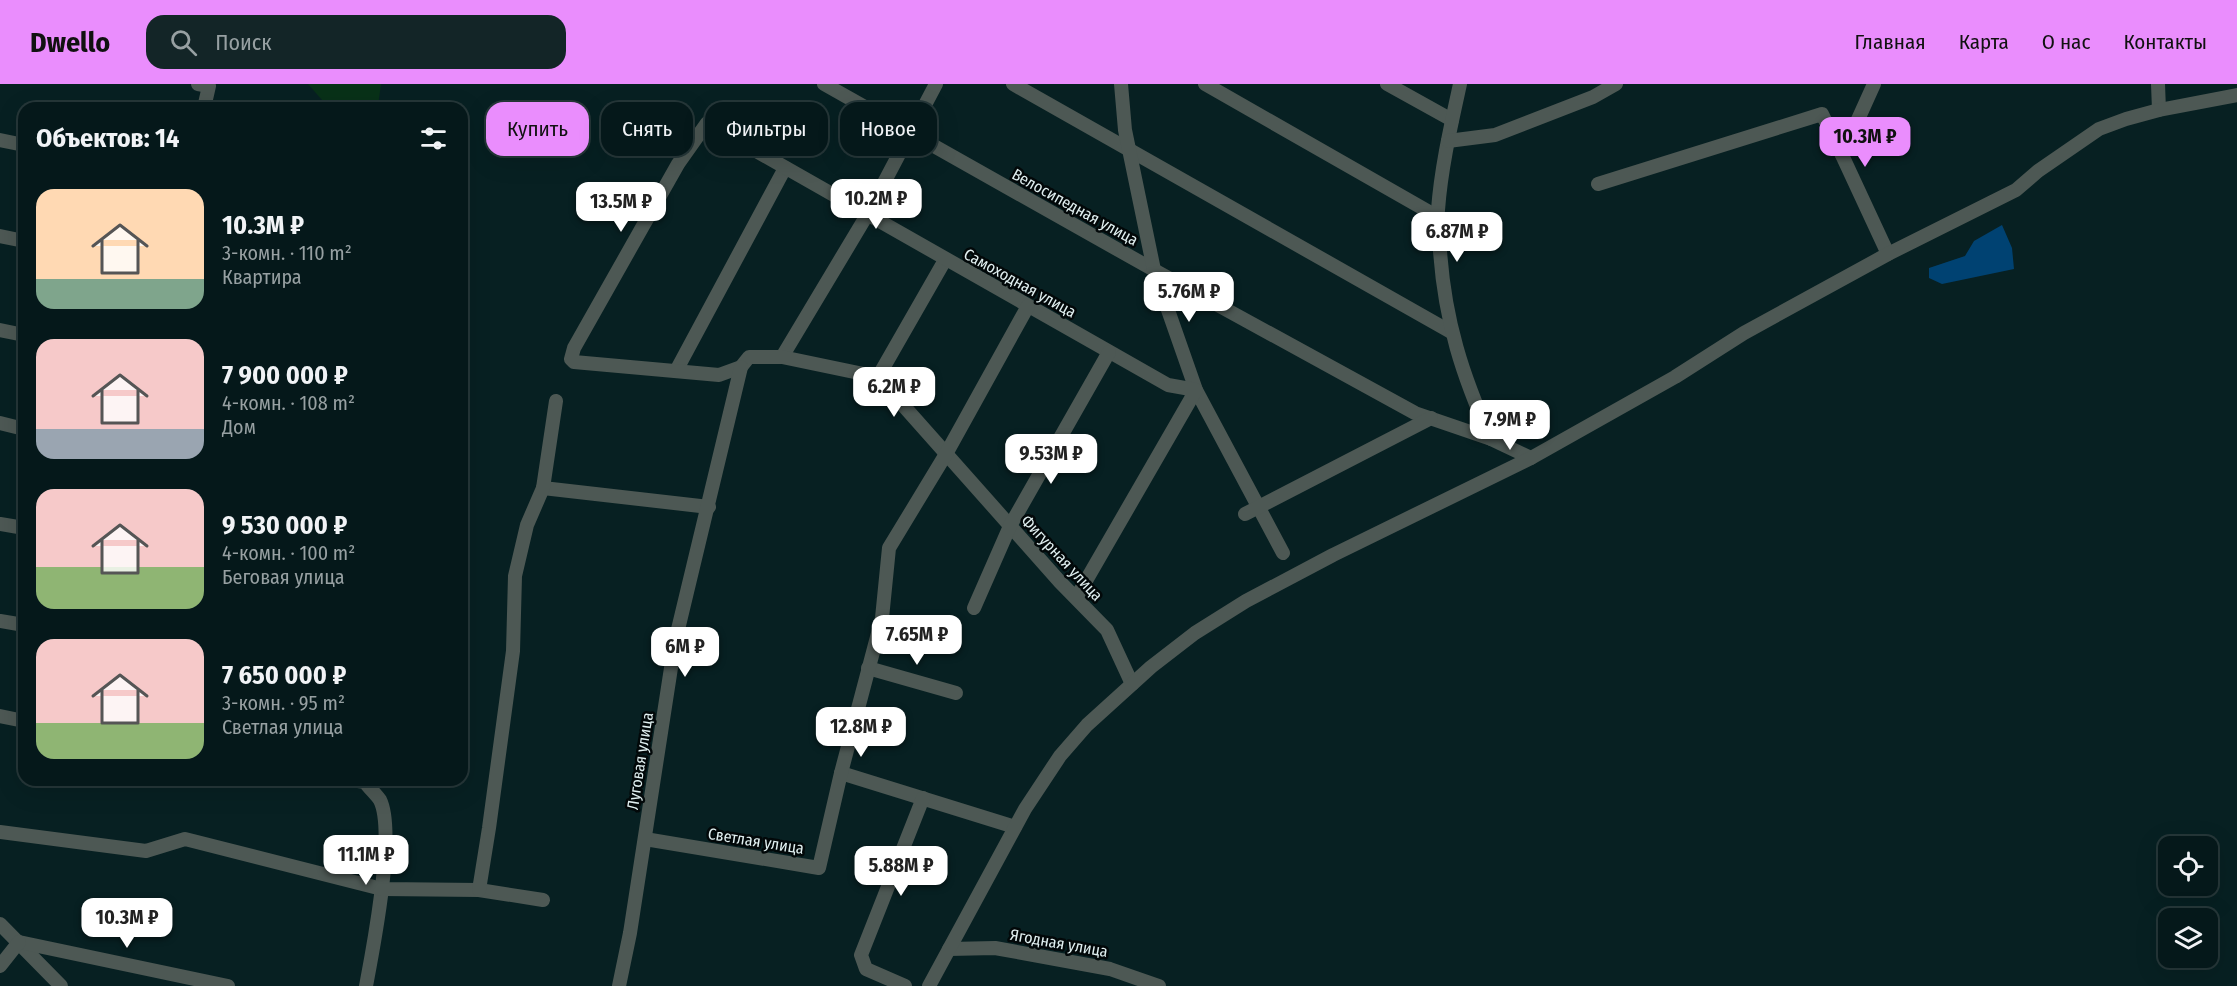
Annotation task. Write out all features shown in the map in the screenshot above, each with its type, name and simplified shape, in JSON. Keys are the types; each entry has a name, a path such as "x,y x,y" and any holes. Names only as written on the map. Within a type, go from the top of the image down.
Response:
{"street":[{"path":"198,84 209,86 205,102"},
{"name":"Велосипедная улица","path":"824,84 856,102"},
{"path":"926,102 936,84"},
{"path":"1014,84 1451,332"},
{"path":"1121,84 1129,149 1154,270 1196,390 1283,553"},
{"path":"1206,84 1438,217"},
{"path":"1387,84 1452,120"},
{"path":"1460,84 1448,141 1438,217 1443,293 1451,332 1477,407 1491,439"},
{"path":"1448,141 1495,135 1593,97 1616,84"},
{"path":"1842,155 1874,84"},
{"path":"2158,84 2159,110"},
{"path":"929,986 1040,783 1060,756 1087,725 1132,684 1195,633 1237,606 1333,555 1531,458 1676,377 1744,333 1888,254 2016,190 2038,171 2099,129 2159,110 2237,95"},
{"path":"1598,184 1822,114 1888,254"},
{"name":"Самоходная улица","path":"676,371 574,362 571,359 574,348 678,164 707,123 1168,385 1196,390"},
{"path":"0,140 18,144"},
{"name":"Велосипедная улица","path":"937,148 1415,413 1491,439 1531,458"},
{"path":"782,357 867,215 897,156"},
{"path":"785,168 676,371 719,375 741,367 749,357 782,357 878,377 945,260"},
{"path":"0,236 18,240"},
{"name":"Светлая улица","path":"645,839 819,868 841,773 882,618 889,548 946,454 1028,306"},
{"path":"0,330 18,334"},
{"path":"974,608 1010,526 1108,352"},
{"name":"Луговая улица","path":"619,986 645,839 675,642 741,367"},
{"name":"Фигурная улица","path":"878,377 1010,526 1107,630 1132,684"},
{"path":"1076,598 1196,390"},
{"path":"479,890 513,651 515,576 527,525 543,488 556,401"},
{"path":"1245,514 1431,418"},
{"path":"0,423 18,428"},
{"path":"543,488 709,507"},
{"path":"0,524 18,527"},
{"path":"0,621 18,624"},
{"path":"868,668 956,693"},
{"path":"0,716 18,720"},
{"path":"841,773 1015,827"},
{"path":"364,786 380,801 386,826 382,889 366,986"},
{"path":"905,986 866,969 861,955 923,798"},
{"path":"0,832 146,851 185,839 382,889 479,890 543,900"},
{"path":"0,924 52,980 61,986"},
{"path":"0,966 19,942"},
{"path":"19,942 228,986"},
{"name":"Ягодная улица","path":"949,949 995,948 1110,969 1128,980 1160,986"}],"green space":[{"path":"308,84 381,84 379,102 324,102"}],"water":[{"path":"2002,225 2012,248 2014,269 1942,284 1929,278 1929,268 1965,256 1974,241"}]}
